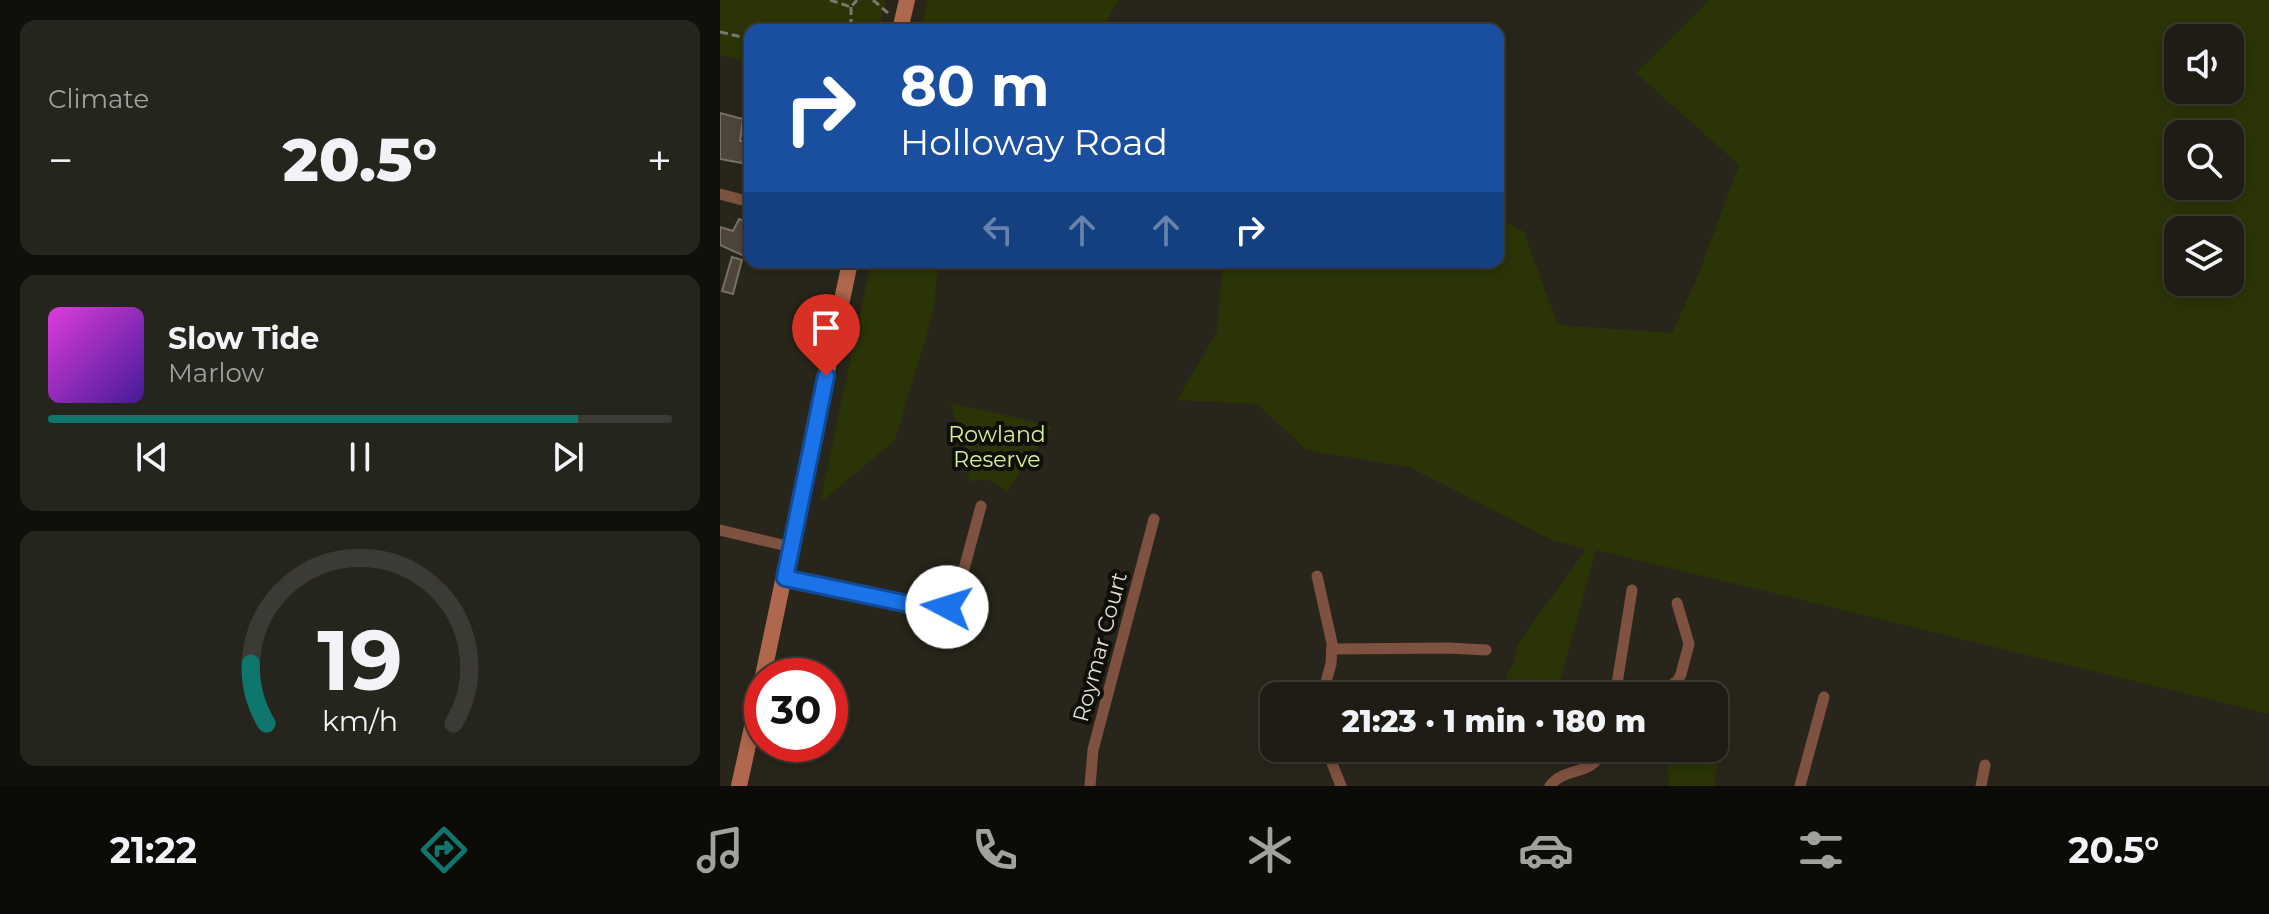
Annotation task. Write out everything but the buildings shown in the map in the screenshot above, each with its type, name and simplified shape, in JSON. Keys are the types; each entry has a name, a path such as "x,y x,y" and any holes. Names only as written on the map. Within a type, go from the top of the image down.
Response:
{"main road":[{"path":"901,24 907,0"},
{"path":"767,658 849,268"},
{"path":"739,786 744,762"}],"street":[{"path":"720,194 744,200"},
{"path":"785,578 932,609 947,607 957,595 981,506"},
{"name":"Roymar Court","path":"1090,786 1093,750 1154,519"},
{"path":"720,530 791,547"},
{"path":"1317,576 1332,643 1326,682"},
{"path":"1617,682 1632,590"},
{"path":"1676,682 1689,644 1677,603"},
{"path":"1332,649 1486,650"},
{"path":"1800,786 1824,697"},
{"path":"1332,762 1341,786"},
{"path":"1550,786 1558,776 1590,767 1596,762"},
{"path":"1981,786 1985,765"}],"path":[{"path":"830,0 851,7"},
{"path":"851,24 851,7 857,0"},
{"path":"720,32 744,38"}],"green space":[{"path":"720,0 885,0 880,24 744,24 744,61 720,55"},
{"path":"927,0 1119,0 1105,24 922,24"},
{"path":"1709,0 2269,0 2269,714 1596,550 1560,682 1508,682 1506,676 1515,660 1517,645 1586,549 1552,540 1409,467 1306,450 1258,404 1177,400 1217,332 1222,268 1504,268 1504,220 1523,231 1558,325 1672,333 1697,278 1739,165 1636,73"},
{"path":"870,268 938,268 933,313 895,440 820,503"},
{"name":"Rowland Reserve","path":"951,403 1053,426 1006,493 990,481 970,482"},
{"path":"1667,762 1716,762 1718,766 1714,779 1716,786 1669,786"}],"route":[{"path":"826,376 785,578 932,609 947,607"}]}
